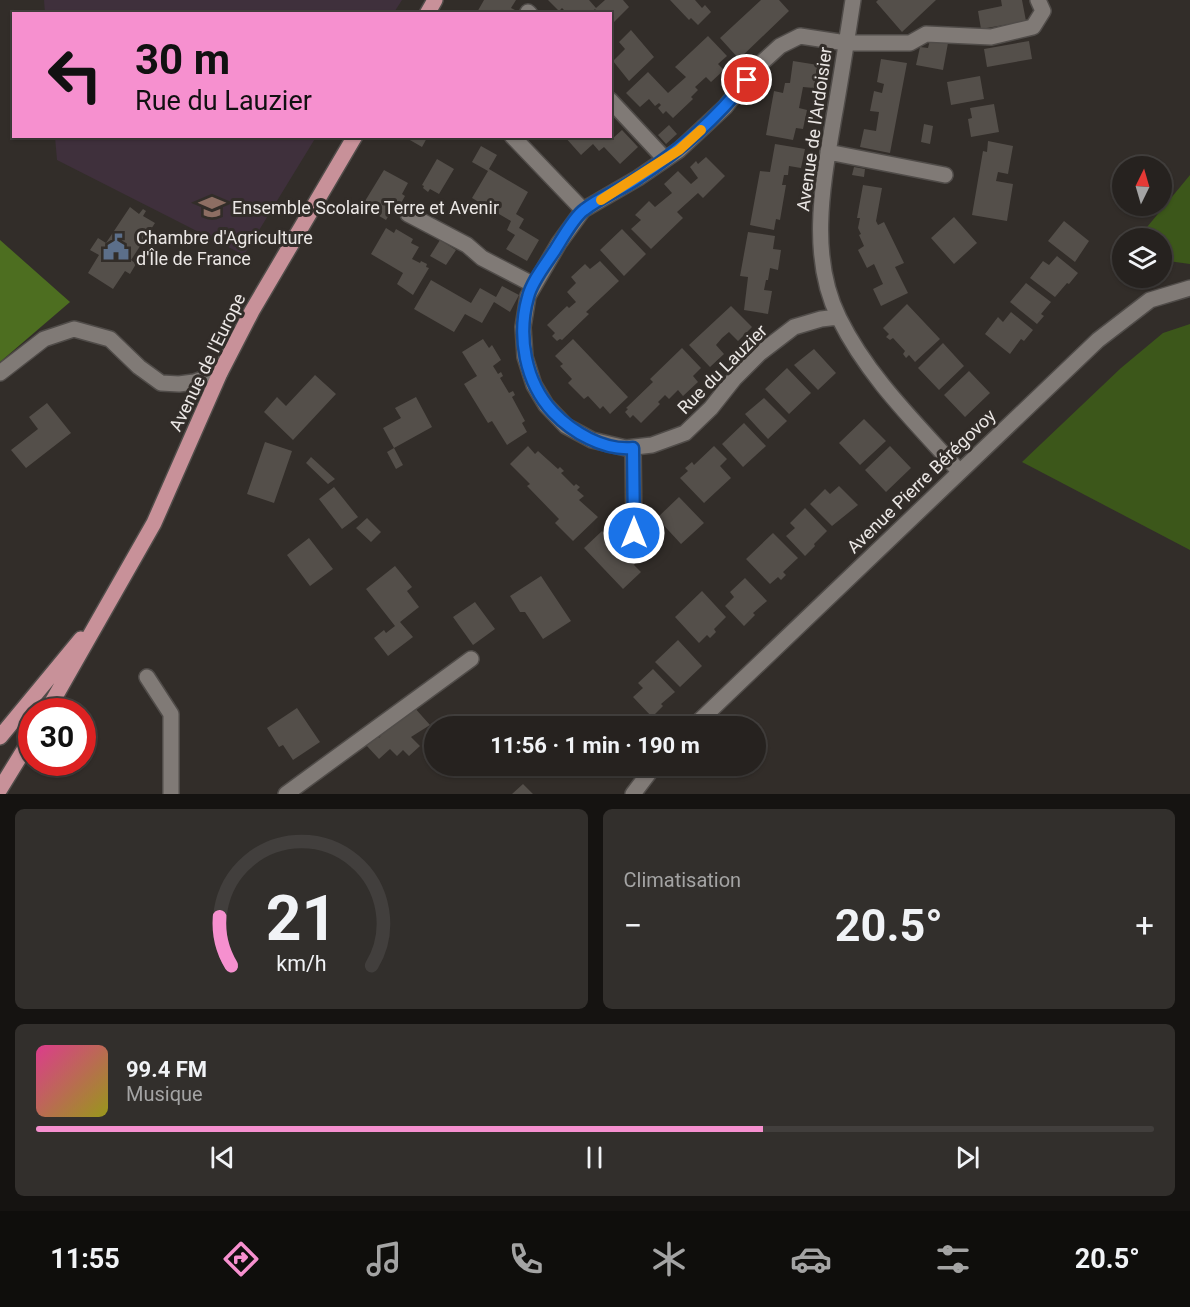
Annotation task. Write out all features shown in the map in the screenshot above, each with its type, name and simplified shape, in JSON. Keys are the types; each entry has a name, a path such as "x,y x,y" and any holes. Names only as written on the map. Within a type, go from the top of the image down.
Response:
{"main road":[{"name":"Avenue de l'Europe","path":"54,698 154,523 220,374 269,281 354,138"},
{"name":"Avenue de l'Europe","path":"0,737 105,609"},
{"path":"0,789 18,760"}],"street":[{"name":"Avenue de l'Ardoisier","path":"853,0 824,178 820,234 827,286 838,317 870,371 959,471"},
{"name":"Rue du Lauzier","path":"838,317 821,319 794,327 760,353 734,379 711,408 685,433 652,445 633,448 592,440 566,426 546,405 534,385 525,357 523,327 528,296 559,243 583,210 638,178 679,150 725,107 757,67 780,46 800,36 846,43 910,43 926,34 991,37 1034,27 1043,11 1038,0"},
{"path":"612,102 665,159"},
{"path":"514,138 583,210"},
{"path":"828,152 945,175"},
{"path":"408,214 467,245 482,258 534,285"},
{"name":"Avenue Pierre Bérégovoy","path":"704,716 1098,340 1150,300 1190,288"},
{"path":"0,373 44,339 74,329 110,339 139,367 161,383 194,382 220,374"},
{"path":"633,448 634,533"},
{"path":"286,794 471,659"},
{"path":"147,677 171,714 171,794"},
{"path":"633,794 647,776"}],"shaded area":[{"path":"44,0 402,0 394,12 45,12"},
{"name":"Ensemble Scolaire Terre et Avenir","path":"55,138 315,138 244,255 57,160"}],"green space":[{"path":"1190,175 1190,264 1172,262 1172,228 1146,228 1156,216 1172,216 1172,197"},
{"path":"0,240 70,302 0,362"},
{"path":"1190,324 1190,550 1022,462 1121,368 1163,333"}],"building":[{"path":"484,0 516,0 511,8 515,10 514,12 477,12"},
{"path":"548,0 589,0 596,8 605,0 623,0 629,7 612,24 612,12 597,12 595,9 592,12 566,12 562,8 559,11"},
{"path":"670,0 695,0 702,8 705,5 711,12 698,25 691,18 689,20"},
{"path":"761,0 779,0 789,11 739,59 720,38"},
{"path":"878,0 936,0 902,32 876,2"},
{"path":"1001,0 1022,0 1026,21 981,29 978,11 1002,6"},
{"path":"631,30 654,57 629,81 613,61 625,49 619,42"},
{"path":"708,36 727,56 718,64 724,70 711,82 706,77 695,87 698,90 691,97 693,99 673,118 666,111 663,114 658,108 661,105 659,103 655,106 649,99 640,107 626,93 648,72 668,93 686,77 675,67"},
{"path":"930,40 948,43 943,70 916,65 920,47 928,48"},
{"path":"1029,41 1032,59 987,67 984,49"},
{"path":"881,59 907,63 890,153 860,147 864,129 876,131 879,112 870,111 874,91 882,93 884,84 877,82"},
{"path":"793,61 818,65 814,88 803,87 799,108 807,110 803,129 796,128 793,140 766,135 774,91 783,93 785,83 790,83"},
{"path":"980,76 984,99 951,105 947,82"},
{"path":"994,104 999,132 971,137 968,119 972,118 970,108"},
{"path":"924,124 933,126 930,144 921,142"},
{"path":"669,125 677,134 666,144 658,135"},
{"path":"622,130 638,147 620,164 604,147 599,151 593,144 581,155 566,138 611,138"},
{"path":"406,138 427,138 422,147"},
{"path":"988,141 1013,146 1008,174 998,172 996,181 1013,184 1007,221 972,215 983,151 987,152"},
{"path":"775,144 805,149 801,168 789,166 788,175 784,175 782,185 786,185 780,220 776,219 774,230 750,225 760,171 770,172"},
{"path":"481,146 497,155 489,169 528,192 516,214 524,219 519,228 539,240 527,261 506,249 515,235 507,230 511,221 472,198 488,171 472,162"},
{"path":"706,157 725,176 703,198 698,193 677,212 683,218 651,249 631,229 641,220 635,215 649,201 655,207 672,193 664,184 678,171 691,184 698,178 690,167 696,161 698,164"},
{"path":"437,159 454,169 439,194 430,189 428,192 422,185"},
{"path":"854,167 865,169 864,177 852,175"},
{"path":"384,170 408,183 402,194 405,196 396,212 392,210 386,220 362,206"},
{"path":"863,185 882,188 876,221 878,225 884,222 904,263 895,267 908,293 881,306 873,289 883,284 874,264 867,268 858,250 864,246 858,228 860,218 857,218"},
{"name":"Chambre d'Agriculture d'Île de France","path":"130,207 139,214 143,209 146,211 143,216 155,223 131,260 136,264 130,274 125,271 113,289 88,273 99,255 90,250 98,238 106,243"},
{"path":"954,217 977,243 954,264 931,238"},
{"path":"1064,221 1089,241 1075,262 1048,241"},
{"path":"386,228 394,233 396,229 413,239 411,243 419,247 412,259 427,264 426,267 429,268 413,295 397,284 403,273 371,254"},
{"path":"622,229 646,254 624,276 600,250"},
{"path":"748,232 775,236 773,249 781,250 778,270 770,268 768,280 766,280 764,290 772,291 768,314 744,310 748,277 740,276"},
{"path":"440,240 456,250 446,265 430,256"},
{"path":"1057,256 1078,273 1055,297 1030,278 1043,261 1049,265"},
{"path":"600,261 619,281 586,312 589,314 562,340 557,341 552,336 555,333 547,325 567,306 569,308 576,302 567,292 576,283 571,277 585,264 590,269"},
{"path":"431,280 471,303 480,288 496,297 502,286 519,295 510,312 494,302 482,323 465,314 454,332 414,309"},
{"path":"1026,283 1051,302 1041,314 1044,316 1037,324 1010,302"},
{"path":"907,304 940,339 915,362 909,355 906,358 903,354 905,351 893,338 890,340 886,337 889,334 883,328"},
{"path":"731,306 752,327 738,341 729,332 722,338 716,345 724,354 710,367 689,345"},
{"path":"1011,312 1033,330 1024,341 1021,339 1010,354 985,334 998,317 1003,322"},
{"path":"483,339 489,348 492,345 501,360 493,366 498,374 501,372 503,376 500,378 509,393 513,391 515,395 512,397 525,421 522,423 527,432 507,445 492,421 488,423 464,384 477,376 462,352"},
{"path":"573,339 628,397 610,414 603,406 600,409 588,396 584,399 568,383 572,379 560,366 563,364 555,356"},
{"path":"943,343 964,366 939,390 918,368"},
{"path":"682,348 701,368 693,376 698,382 683,396 678,390 669,399 665,395 658,402 660,404 641,423 633,415 630,418 625,412 628,409 626,408 653,382 650,379"},
{"path":"814,349 836,373 818,390 794,365"},
{"path":"787,368 811,393 789,414 765,389"},
{"path":"969,371 990,393 965,417 944,395"},
{"path":"315,375 336,394 293,440 264,412 277,397 286,406"},
{"path":"416,397 432,427 394,448 383,428 401,418 395,408"},
{"path":"764,398 787,421 768,439 745,414"},
{"path":"47,403 71,433 26,468 11,450 38,429 29,417"},
{"path":"864,419 886,441 860,465 839,443"},
{"path":"744,423 766,446 743,467 722,444"},
{"path":"265,442 292,451 274,503 247,494"},
{"path":"528,446 535,454 538,451 558,469 560,467 564,471 561,473 574,486 576,484 580,487 577,490 584,496 579,500 598,517 573,541 555,523 559,519 527,486 530,484 510,464"},
{"path":"714,446 727,459 720,466 731,478 704,503 680,478 688,471 685,468 692,462 694,465"},
{"path":"890,446 911,468 886,492 865,470"},
{"path":"394,448 403,465 396,469 387,452"},
{"path":"311,457 335,479 328,484 306,463"},
{"path":"839,486 858,505 832,526 810,504 825,489 830,494"},
{"path":"334,487 358,517 342,529 319,499"},
{"path":"679,497 704,523 681,544 657,518"},
{"path":"805,508 827,531 805,556 786,536 795,528 790,523"},
{"path":"367,518 381,532 371,542 356,528"},
{"path":"602,531 609,539 612,536 636,562 634,565 641,572 623,589 584,548"},
{"path":"773,533 798,558 783,572 786,575 781,580 778,577 770,584 746,559"},
{"path":"309,538 333,569 310,586 287,555"},
{"path":"395,566 412,587 407,591 419,607 400,622 413,637 388,656 374,638 384,630 386,633 395,626 366,589"},
{"path":"541,576 571,621 543,639 525,612 520,612 510,596"},
{"path":"745,578 767,601 753,613 755,615 744,626 725,606 734,597 730,592"},
{"path":"702,591 726,617 714,629 716,632 710,638 707,635 699,643 675,617"},
{"path":"475,602 495,629 473,645 453,617"},
{"path":"678,640 702,666 680,687 655,662"},
{"path":"653,669 675,692 651,716 633,697 643,688 638,683"},
{"path":"413,706 424,718 424,729 411,737 420,746 409,756 403,750 397,756 390,749 379,759 366,745 377,735 379,738 395,718"},
{"path":"297,708 320,742 293,760 283,745 279,747 267,728"},
{"path":"523,784 533,794 512,794"}],"slow traffic":[{"path":"601,200 679,150 701,130"}],"place":[{"name":"Ensemble Scolaire Terre et Avenir","path":"212,207"},
{"name":"Chambre d'Agriculture d'Île de France","path":"116,247"}],"route":[{"path":"634,533 633,448 592,440 566,426 546,405 534,385 525,357 523,327 528,296 559,243 583,210 638,178 679,150 725,107 747,80"}]}
